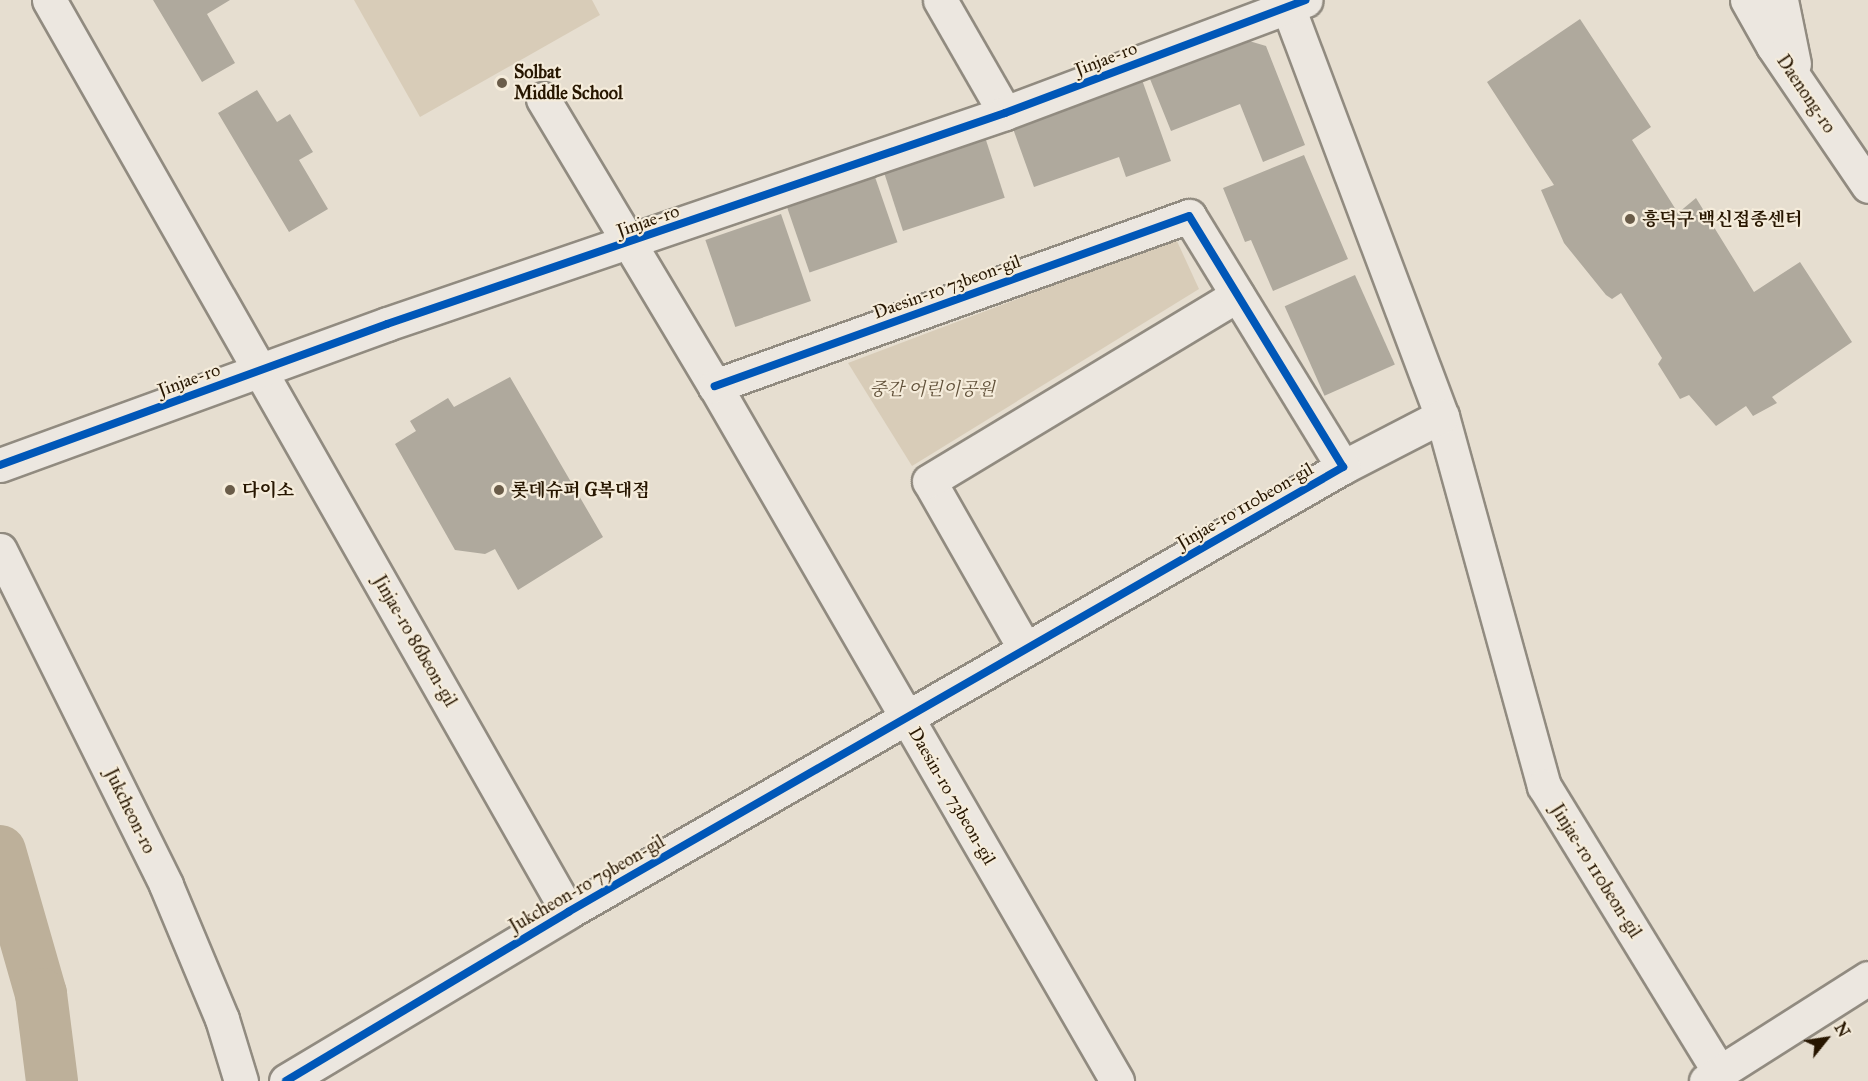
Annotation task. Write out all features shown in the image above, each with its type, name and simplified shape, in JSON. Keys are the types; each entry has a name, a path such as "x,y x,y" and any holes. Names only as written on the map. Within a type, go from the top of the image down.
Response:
{"street":[{"name":"Jinjae-ro 86beon-gil","path":"49,0 568,912"},
{"path":"940,0 1005,113"},
{"name":"Daenong-ro","path":"1747,0 1798,83 1868,186"},
{"path":"1780,0 1798,83"},
{"name":"Jinjae-ro","path":"0,465 261,370 1005,113 1284,5"},
{"name":"Jinjae-ro 110beon-gil","path":"1284,5 1442,416 1544,786 1713,1077"},
{"name":"Daesin-ro 73beon-gil","path":"543,99 627,244 716,386 1117,1081"},
{"name":"Jinjae-ro 110beon-gil","path":"907,717 1343,467 1189,216"},
{"name":"Daesin-ro 73beon-gil","path":"716,386 1189,216"},
{"path":"1025,649 929,481 1237,295"},
{"path":"1343,467 1442,416"},
{"name":"Jukcheon-ro","path":"0,550 166,885 222,1019 241,1081"},
{"name":"Jukcheon-ro 79beon-gil","path":"285,1081 568,912 907,717"},
{"path":"1713,1077 1868,978"}],"green space":[{"path":"354,0 592,0 600,15 420,117"},
{"name":"중간 어린이공원","path":"1176,239 1199,289 912,466 848,363"}],"building":[{"path":"153,0 230,0 207,14 235,63 202,82"},
{"name":"흥덕구 백신접종센터","path":"1580,19 1651,127 1632,140 1678,213 1696,198 1754,292 1800,262 1852,342 1772,397 1777,403 1753,416 1746,406 1716,426 1689,395 1680,399 1658,364 1662,358 1621,293 1612,299 1606,295 1564,243 1541,190 1554,185 1487,82"},
{"path":"1239,38 1266,46 1305,145 1263,162 1240,104 1171,131 1148,74"},
{"path":"1141,77 1171,161 1126,177 1119,157 1034,187 1011,123"},
{"path":"257,90 277,122 290,114 313,152 299,160 328,209 289,232 218,113"},
{"path":"985,137 1005,198 903,231 883,170"},
{"path":"1304,155 1348,259 1273,291 1251,240 1245,242 1223,188"},
{"path":"875,177 897,242 810,273 787,207"},
{"path":"781,214 811,301 735,327 705,240"},
{"path":"1355,275 1395,365 1325,396 1285,306"},
{"name":"롯데슈퍼 G복대점","path":"510,377 603,537 518,590 495,549 485,554 455,550 395,444 416,431 410,421 448,398 454,407"}],"waterway":[{"path":"0,851 41,994 52,1081"}],"cycle path":[{"path":"0,465 387,324 1005,113 1305,0"},
{"path":"286,1081 568,912 1343,467 1189,216 715,386"}],"place":[{"name":"Solbat Middle School","path":"502,83"},
{"name":"흥덕구 백신접종센터","path":"1630,219"},
{"name":"다이소","path":"230,490"},
{"name":"롯데슈퍼 G복대점","path":"499,490"}]}
